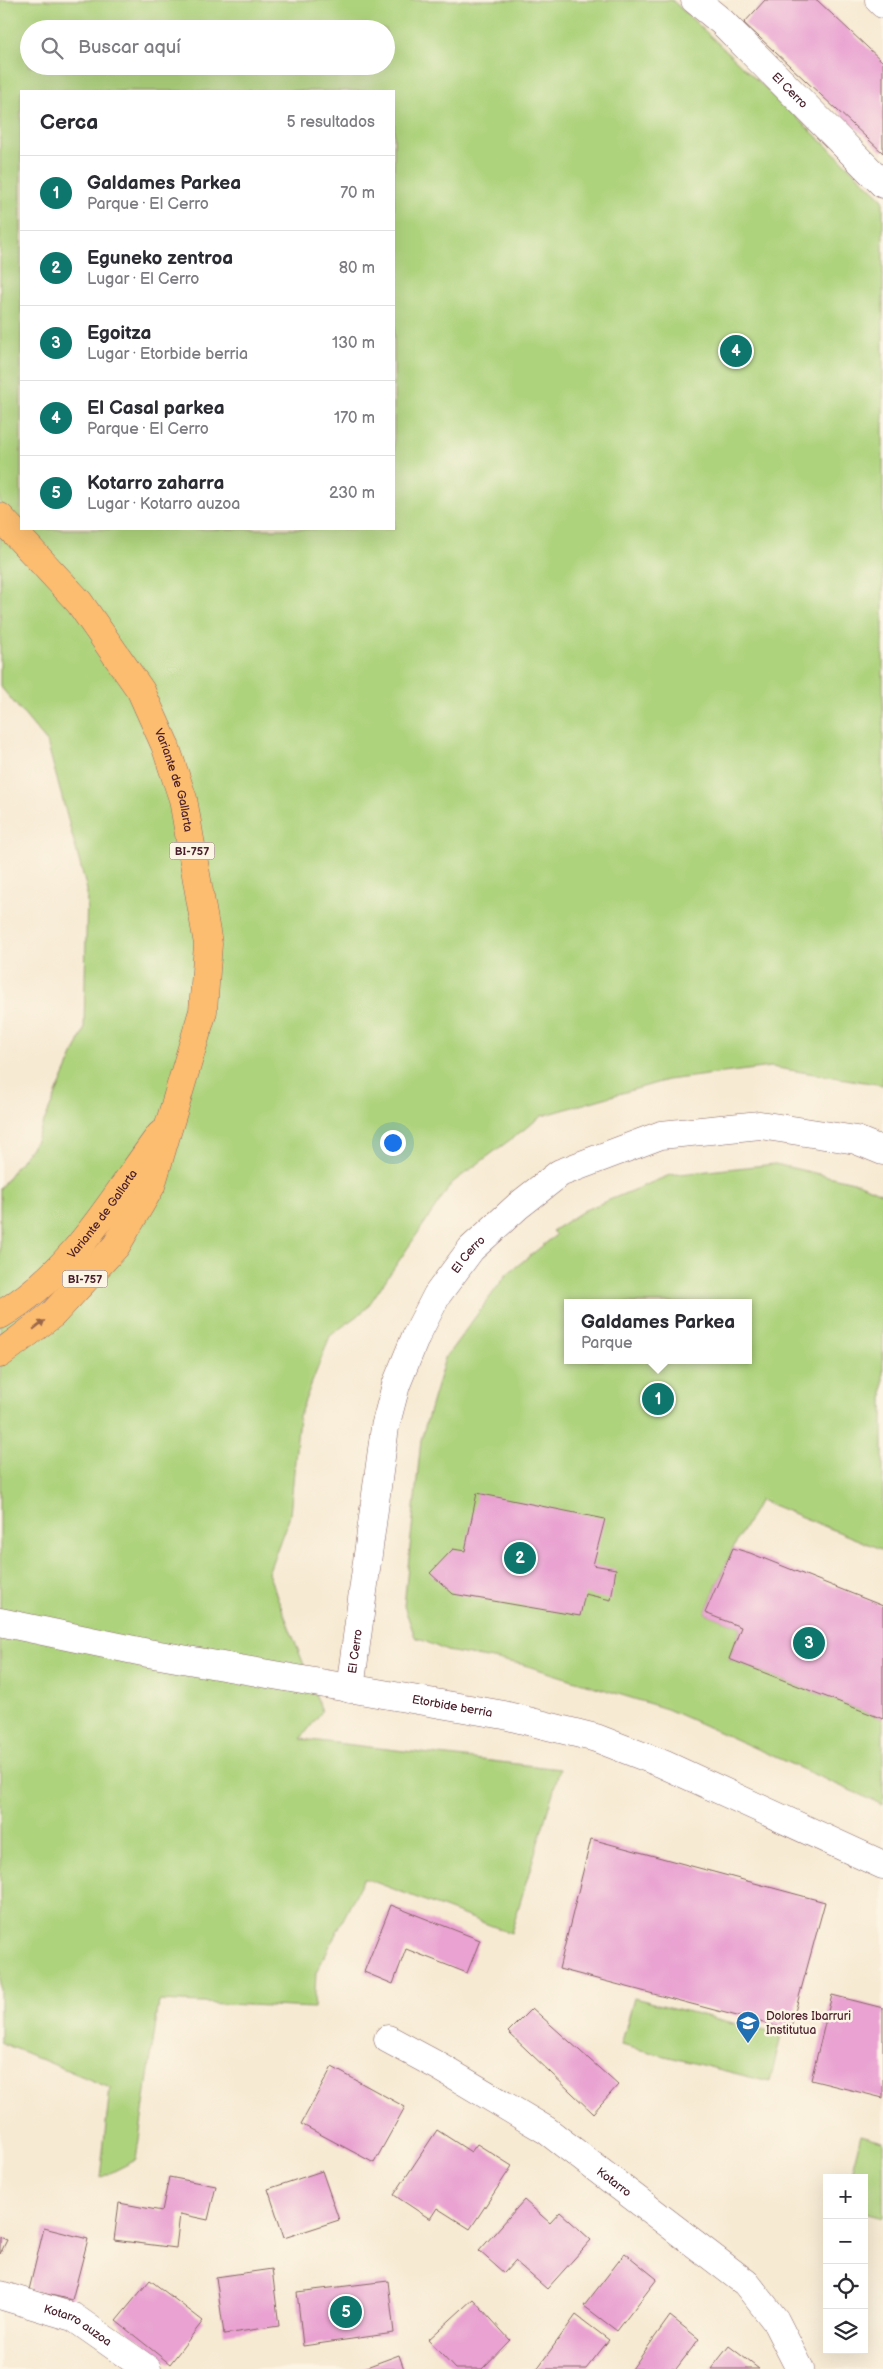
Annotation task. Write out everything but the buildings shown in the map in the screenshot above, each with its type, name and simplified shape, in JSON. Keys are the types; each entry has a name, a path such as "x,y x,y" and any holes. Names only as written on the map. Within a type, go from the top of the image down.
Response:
{"main road":[{"name":"Variante de Gallarta","path":"0,517 80,602 141,691 165,745 183,799 208,944 203,1011 152,1186 116,1246 53,1314 0,1354"},
{"name":"Variante de Gallarta","path":"0,1314 25,1300 62,1267 97,1224 170,1122"}],"street":[{"name":"El Cerro","path":"695,0 722,22 883,184"},
{"path":"879,0 883,4"},
{"name":"El Cerro","path":"350,1689 385,1427 396,1385 416,1336 437,1295 471,1249 518,1206 560,1173 661,1135 760,1125 856,1140 883,1151"},
{"name":"Etorbide berria","path":"0,1622 148,1654 504,1715 596,1738 663,1764 883,1865"},
{"name":"Kotarro","path":"388,2039 440,2067 546,2130 746,2283 775,2320 800,2369"},
{"name":"Kotarro auzoa","path":"0,2295 73,2317 147,2369"}],"green space":[{"path":"0,0 672,0 883,199 883,1085 771,1067 667,1080 542,1116 452,1183 366,1309 330,1336 299,1416 290,1515 268,1573 322,1711 301,1739 560,1769 511,1933 364,1878 316,1973 314,2008 159,2001 136,2160 100,2178 110,2088 0,2042 0,1188 35,1142 84,1030 87,890 47,742 0,686"},
{"path":"775,1164 858,1183 883,1194 883,1550 760,1500 733,1548 705,1613 741,1627 729,1659 883,1719 883,1805 667,1709 521,1664 447,1651 415,1637 404,1606 421,1440 445,1358 507,1274 556,1235 552,1231 585,1210 670,1175"},
{"path":"634,1998 781,2035 770,2082 621,2045"},
{"path":"861,2135 883,2141 883,2218 868,2214 868,2174 851,2174"}],"place":[{"name":"El Casal parkea","path":"736,351"},
{"name":"Galdames Parkea","path":"658,1399"},
{"name":"Eguneko zentroa","path":"520,1558"},
{"name":"Egoitza","path":"809,1643"},
{"name":"Dolores Ibarruri Institutua","path":"748,2044"},
{"name":"Kotarro zaharra","path":"346,2312"}]}
